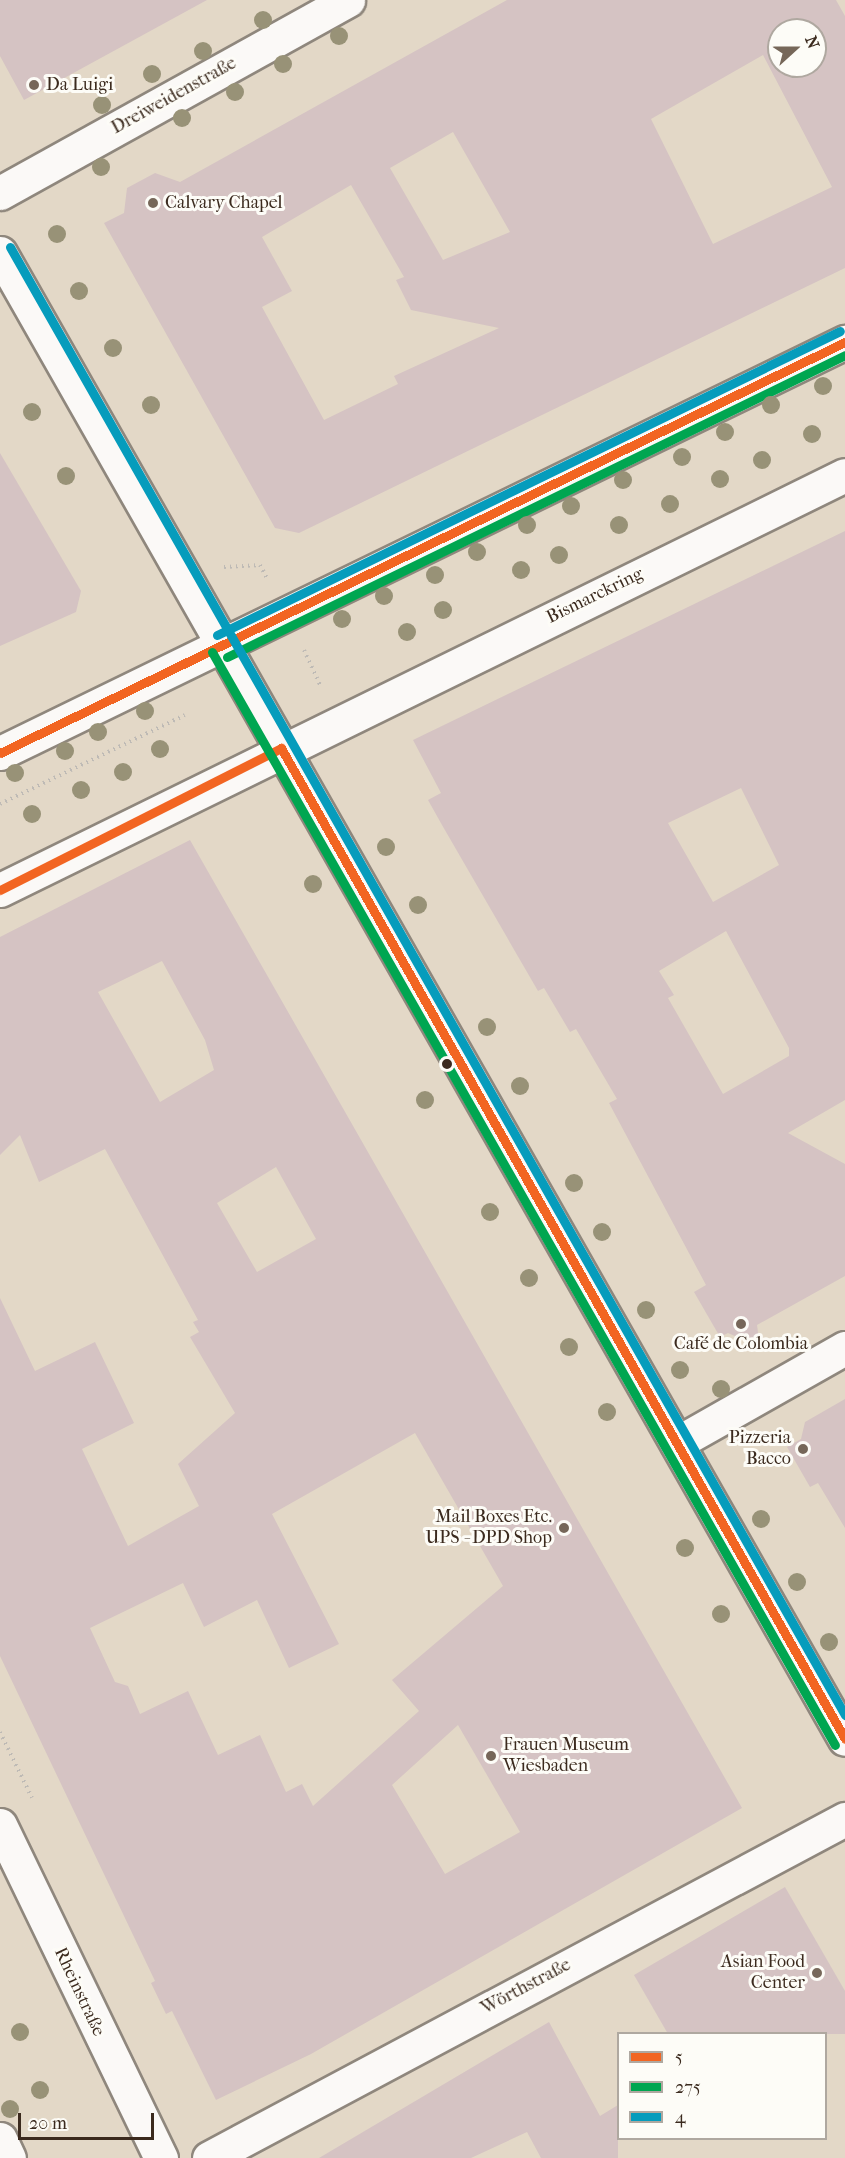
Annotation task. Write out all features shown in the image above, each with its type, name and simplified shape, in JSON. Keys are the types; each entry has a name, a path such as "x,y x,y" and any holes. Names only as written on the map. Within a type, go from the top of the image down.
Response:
{"street":[{"name":"Dreiweidenstraße","path":"0,193 348,0"},
{"path":"0,253 845,1739"},
{"path":"0,753 845,342"},
{"name":"Bismarckring","path":"0,890 280,748 845,475"},
{"path":"676,1443 845,1348"},
{"name":"Wörthstraße","path":"209,2158 845,1819"},
{"name":"Rheinstraße","path":"0,1825 160,2158"},
{"path":"0,2139 9,2158"}],"path":[{"path":"0,804 185,715"}],"building":[{"path":"0,0 207,0 24,100 0,56"},
{"path":"507,0 836,0 845,16 845,268 299,533 275,528 104,223 124,213 127,188 155,173 180,182","holes":["767,18 827,18 827,78 775,78 832,187 713,244 651,119 763,55 767,63","453,132 510,232 443,260 390,168","351,185 404,277 396,280 411,310 499,328 394,376 398,384 324,420 262,307 292,291 262,237"]},
{"path":"0,453 81,591 76,612 0,646"},
{"path":"845,531 845,1100 788,1133 845,1164 845,1276 757,1325 760,1347 728,1333 720,1337 694,1292 706,1285 609,1103 617,1099 576,1029 570,1032 544,988 538,991 442,825 428,800 441,793 413,740","holes":["741,788 779,865 713,902 668,823","726,931 789,1048 789,1056 723,1094 668,998 674,995 659,971"]},
{"path":"190,840 742,1808 311,2054 216,2100 172,2011 166,2014 151,1983 155,1981 0,1656 0,1298 35,1371 95,1342 134,1423 82,1449 128,1546 199,1506 178,1464 235,1413 190,1337 199,1332 193,1322 198,1320 105,1149 39,1182 20,1135 0,1155 0,937","holes":["162,961 205,1040 214,1070 160,1102 98,992","276,1167 316,1239 257,1272 217,1203","415,1433 503,1586 392,1680 419,1711 313,1806 302,1784 286,1792 260,1735 218,1755 188,1691 140,1714 128,1686 115,1682 90,1628 183,1583 204,1627 257,1600 289,1668 339,1644 272,1514","458,1725 520,1832 445,1874 392,1785"]},
{"path":"845,1399 845,1528 818,1483 810,1487 787,1447 801,1439 805,1422"},
{"path":"785,1887 845,1991 845,2034 667,2032 634,1975"},
{"path":"549,2022 600,2116 617,2106 618,2158 541,2158 527,2132 471,2158 319,2158"}],"transit line":[{"name":"4","path":"10,247 845,1715"},
{"name":"4","path":"217,635 840,331"},
{"name":"5","path":"0,753 845,342"},
{"name":"275","path":"227,657 845,355"},
{"name":"275","path":"212,652 835,1745"},
{"name":"5","path":"281,748 845,1739"},
{"name":"5","path":"0,890 281,748"}],"place":[{"name":"Da Luigi","path":"34,85"},
{"name":"Calvary Chapel","path":"153,203"},
{"name":"Café de Colombia","path":"741,1324"},
{"name":"Pizzeria Bacco","path":"803,1449"},
{"name":"Mail Boxes Etc. UPS - DPD Shop","path":"564,1528"},
{"name":"Frauen Museum Wiesbaden","path":"491,1756"},
{"name":"Asian Food Center","path":"817,1973"}]}
